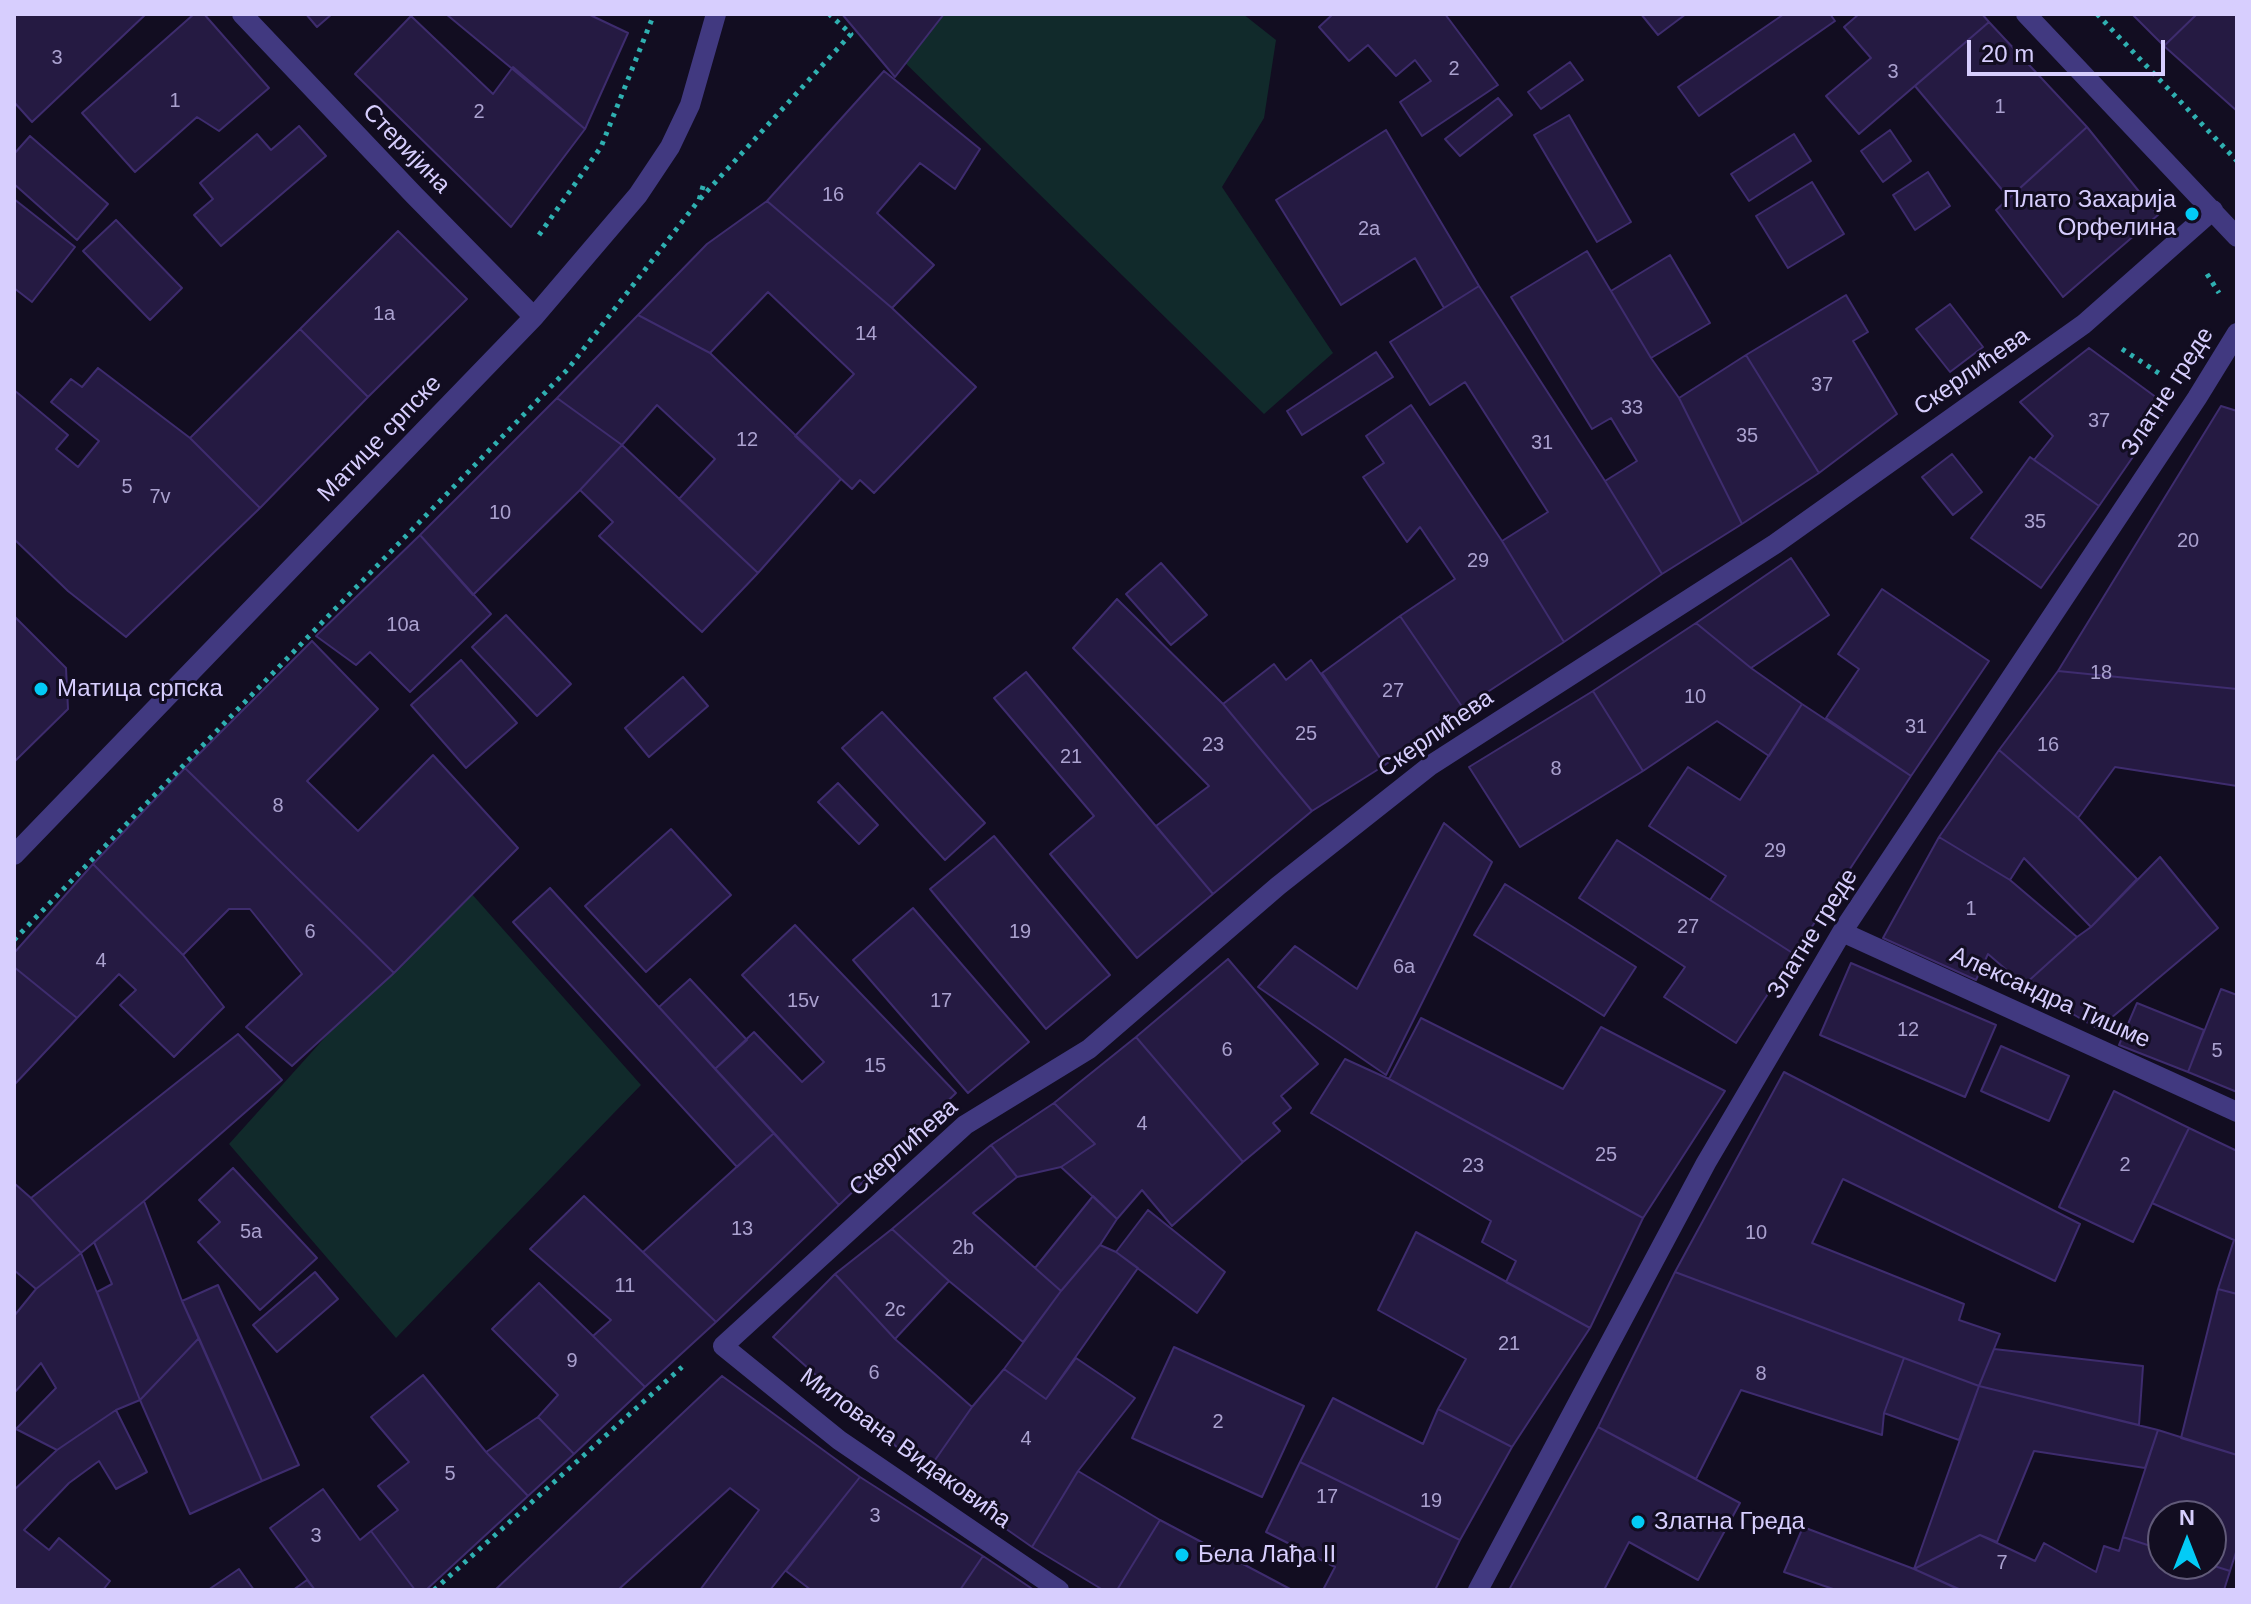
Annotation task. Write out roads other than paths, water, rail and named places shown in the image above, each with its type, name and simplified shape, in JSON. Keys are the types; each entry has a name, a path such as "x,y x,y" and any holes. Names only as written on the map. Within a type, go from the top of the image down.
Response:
{"street":[{"name":"Стеријина","path":"242,14 534,317"},
{"name":"Матице српске","path":"14,855 534,317 638,195 670,147 690,105 716,14"},
{"path":"2026,14 2237,237"},
{"name":"Скерлићева","path":"723,1346 965,1125 1089,1049 1278,886 1431,765 1775,544 2084,324 2213,210"},
{"name":"Златне греде","path":"1478,1590 1706,1163 1842,932 2237,333"},
{"name":"Александра Тишме","path":"1842,932 2237,1112"},
{"name":"Милована Видаковића","path":"723,1346 839,1440 1059,1590"}],"place":[{"name":"Плато Захарија Орфелина","path":"2192,214"},
{"name":"Матица српска","path":"41,689"},
{"name":"Златна Греда","path":"1638,1522"},
{"name":"Бела Лађа II","path":"1182,1555"}]}
